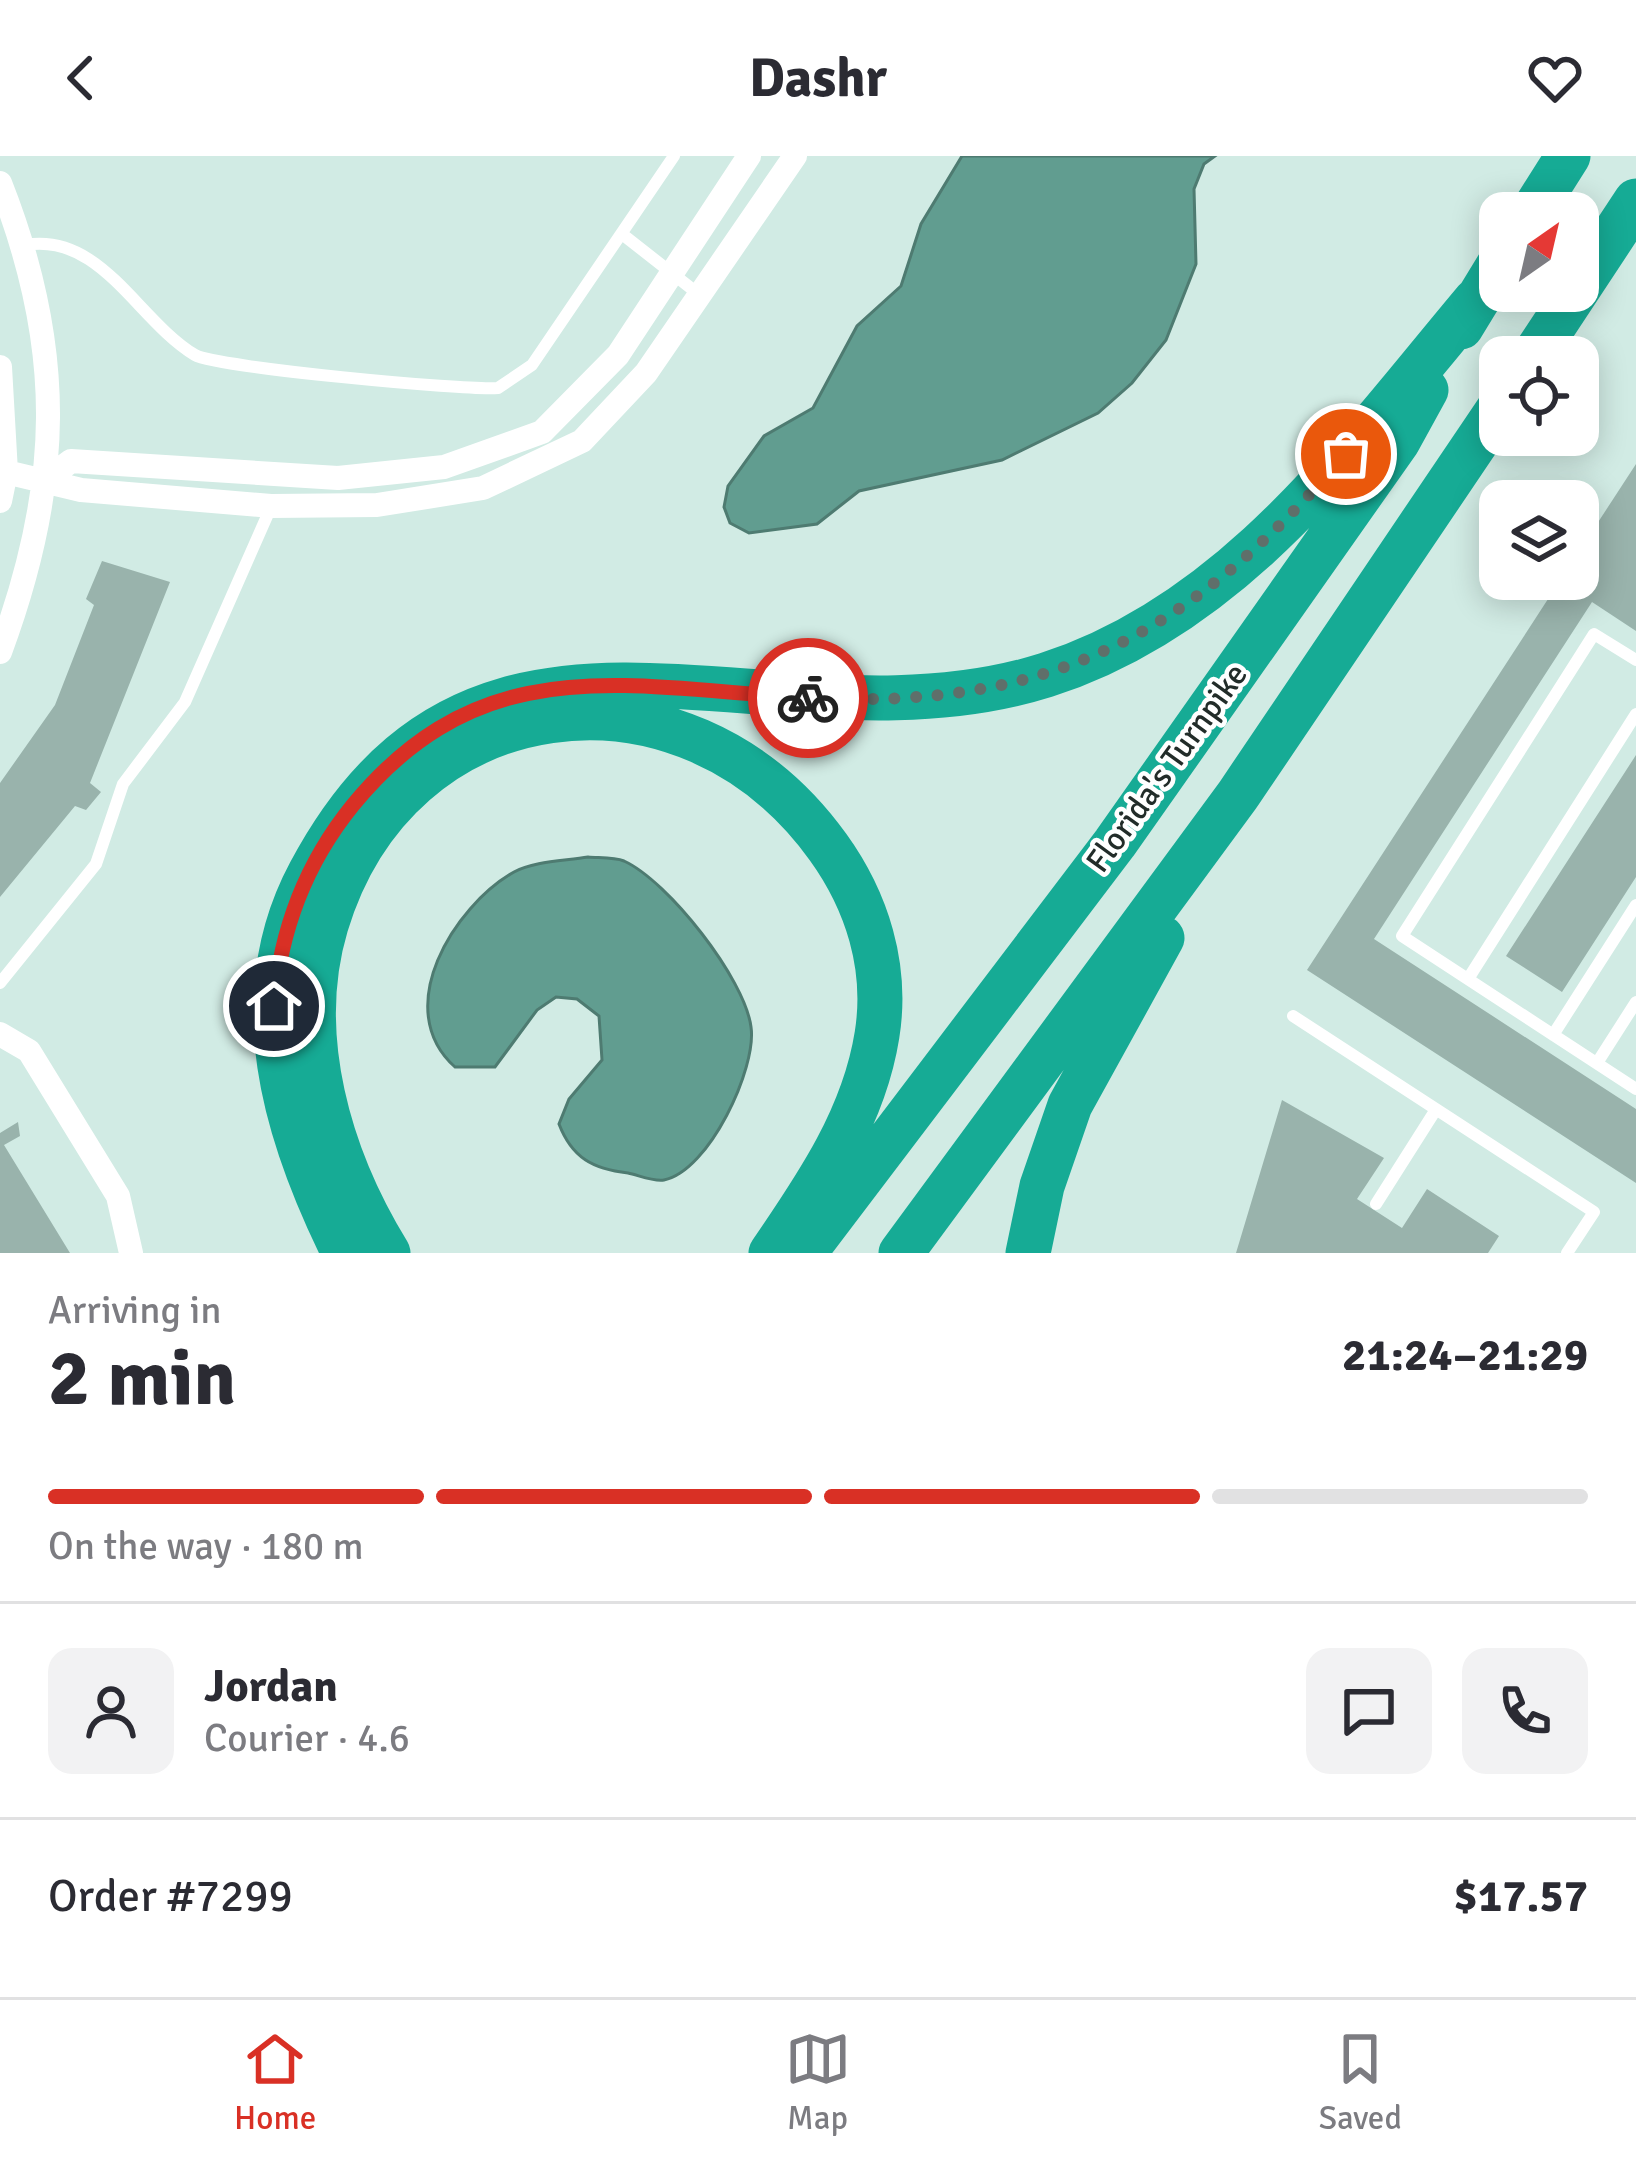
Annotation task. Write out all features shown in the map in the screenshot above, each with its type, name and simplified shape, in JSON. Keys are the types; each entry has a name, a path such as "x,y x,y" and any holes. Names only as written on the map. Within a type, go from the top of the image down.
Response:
{"highway":[{"path":"1545,192 1568,156"},
{"path":"1547,336 1636,201"},
{"path":"344,1253 304,1173 282,1086 274,1006 279,948 300,892 332,831 413,741 463,712 516,694 603,682 849,700 942,697 1045,675 1148,633 1245,562 1479,292"},
{"name":"Florida's Turnpike","path":"804,1253 1115,843 1270,625 1398,441 1479,298"},
{"path":"901,1253 1238,795 1479,437"},
{"path":"388,1253 340,1159 322,1093 314,1025 316,960 332,906 356,851 397,796 440,764 485,740 553,719 609,716 676,728 747,764 805,815 856,886 868,925 879,964 878,1034 857,1107 822,1178 771,1253"},
{"path":"1028,1253 1042,1186 1070,1105 1238,795"}],"street":[{"path":"48,478 71,461 338,478 444,467 542,432 618,355 749,156"},
{"path":"6,472 48,478 81,490 272,506 377,505 483,488 582,441 646,373 795,156"},
{"path":"0,183 25,245 50,408 48,478 22,593 0,652"},
{"path":"0,367 6,472 0,501"},
{"path":"0,1034 29,1051 118,1196 131,1253"}],"lane":[{"path":"25,245 50,241 78,251 202,358 486,389 508,384 532,365 674,156"},
{"path":"622,234 701,296"},
{"path":"0,983 97,864 123,784 185,703 272,506"},
{"path":"1636,660 1594,634 1402,936 1636,1089"},
{"path":"1468,979 1636,714"},
{"path":"1553,1034 1636,904"},
{"path":"1597,1063 1636,1002"},
{"path":"1293,1016 1594,1212 1567,1253"},
{"path":"1376,1204 1436,1112"}],"shaded area":[{"path":"962,156 1215,156 1204,164 1194,189 1196,264 1166,340 1132,383 1098,413 1002,460 859,491 817,524 749,533 730,523 724,507 728,486 764,436 813,408 857,326 901,286 921,224"},
{"path":"588,857 624,861 662,889 720,959 746,1007 751,1027 746,1067 727,1116 697,1158 681,1173 664,1180 594,1165 564,1136 559,1124 569,1099 602,1060 599,1016 577,999 556,997 537,1010 495,1067 455,1067 436,1043 428,1017 429,989 438,960 470,909 522,868"}],"building":[{"path":"1636,464 1636,631 1592,602 1374,939 1636,1109 1636,1183 1307,970 1547,600 1599,600 1599,521"},
{"path":"102,561 170,582 90,783 101,792 86,810 75,806 0,897 0,783 55,705 94,605 86,599"},
{"path":"1636,755 1636,877 1562,992 1506,956"},
{"path":"1282,1100 1384,1158 1357,1199 1402,1228 1427,1189 1499,1236 1488,1253 1236,1253"},
{"path":"18,1122 20,1136 4,1145 70,1253 0,1253 0,1133"}],"way so far":[{"path":"808,698 942,697 1045,675 1148,633 1245,562 1346,454"}],"route":[{"path":"274,1006 279,948 300,892 332,831 380,772 413,741 463,712 516,694 603,682 808,698"}]}
